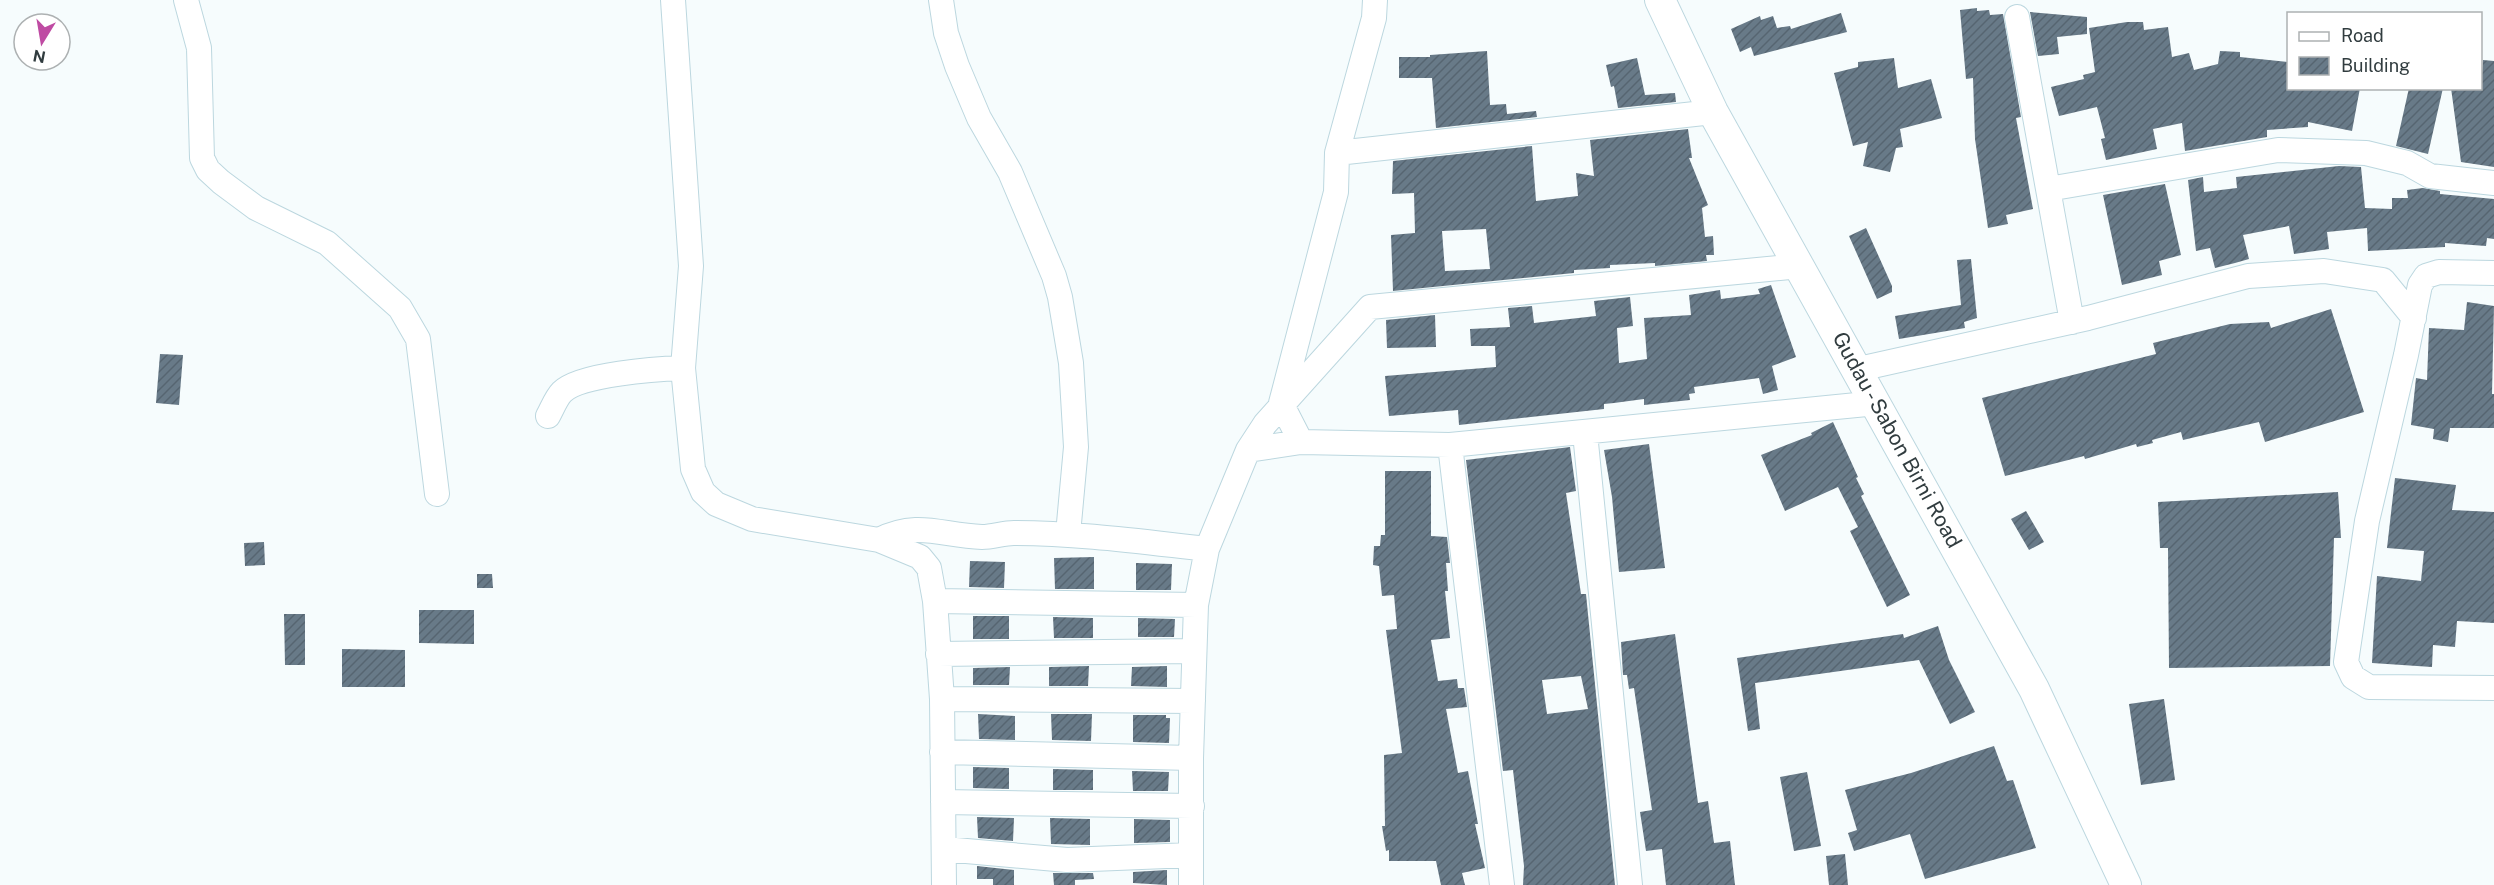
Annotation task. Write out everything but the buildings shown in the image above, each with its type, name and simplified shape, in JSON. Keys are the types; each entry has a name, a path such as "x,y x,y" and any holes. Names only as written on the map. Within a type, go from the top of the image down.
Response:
{"main road":[{"name":"Gudau - Sabon Birni Road","path":"1660,0 1713,112 1877,403 2034,689 2126,885"}],"street":[{"path":"186,0 198,48 202,158 208,170 256,208 327,243 400,308 418,339 437,494"},
{"path":"673,0 691,266 683,368 693,469 703,492 716,504 752,519 879,540 920,557 929,568 935,601 942,699 944,885"},
{"path":"941,0 946,33 957,66 979,118 1010,172 1054,276 1060,297 1071,363 1076,447 1068,534"},
{"path":"1301,442 1281,403 1336,192 1336,153 1374,18 1375,0"},
{"path":"2017,17 2072,322"},
{"path":"1336,153 1713,112"},
{"path":"2048,189 2277,150 2366,153 2407,163 2430,176 2494,183"},
{"path":"1191,885 1191,758 1196,605 1207,549 1248,450 1281,403 1370,307 1800,266"},
{"path":"1858,369 2072,322 2248,276 2324,271 2384,280 2414,318"},
{"path":"2494,273 2439,272 2426,276 2420,285 2367,521 2346,662 2353,677 2369,687 2494,688"},
{"path":"548,416 562,392 578,381 652,369 683,368"},
{"path":"1248,450 1301,442 1450,445 1877,403"},
{"path":"1585,433 1630,885"},
{"path":"1450,445 1502,885"},
{"path":"879,540 898,531 928,530 983,537 1011,532 1068,534 1207,549"},
{"path":"935,601 1196,605"},
{"path":"938,654 1194,651"},
{"path":"942,699 1193,700"},
{"path":"942,752 1191,758"},
{"path":"943,802 1192,806"},
{"path":"944,849 1067,860 1191,855"}]}
